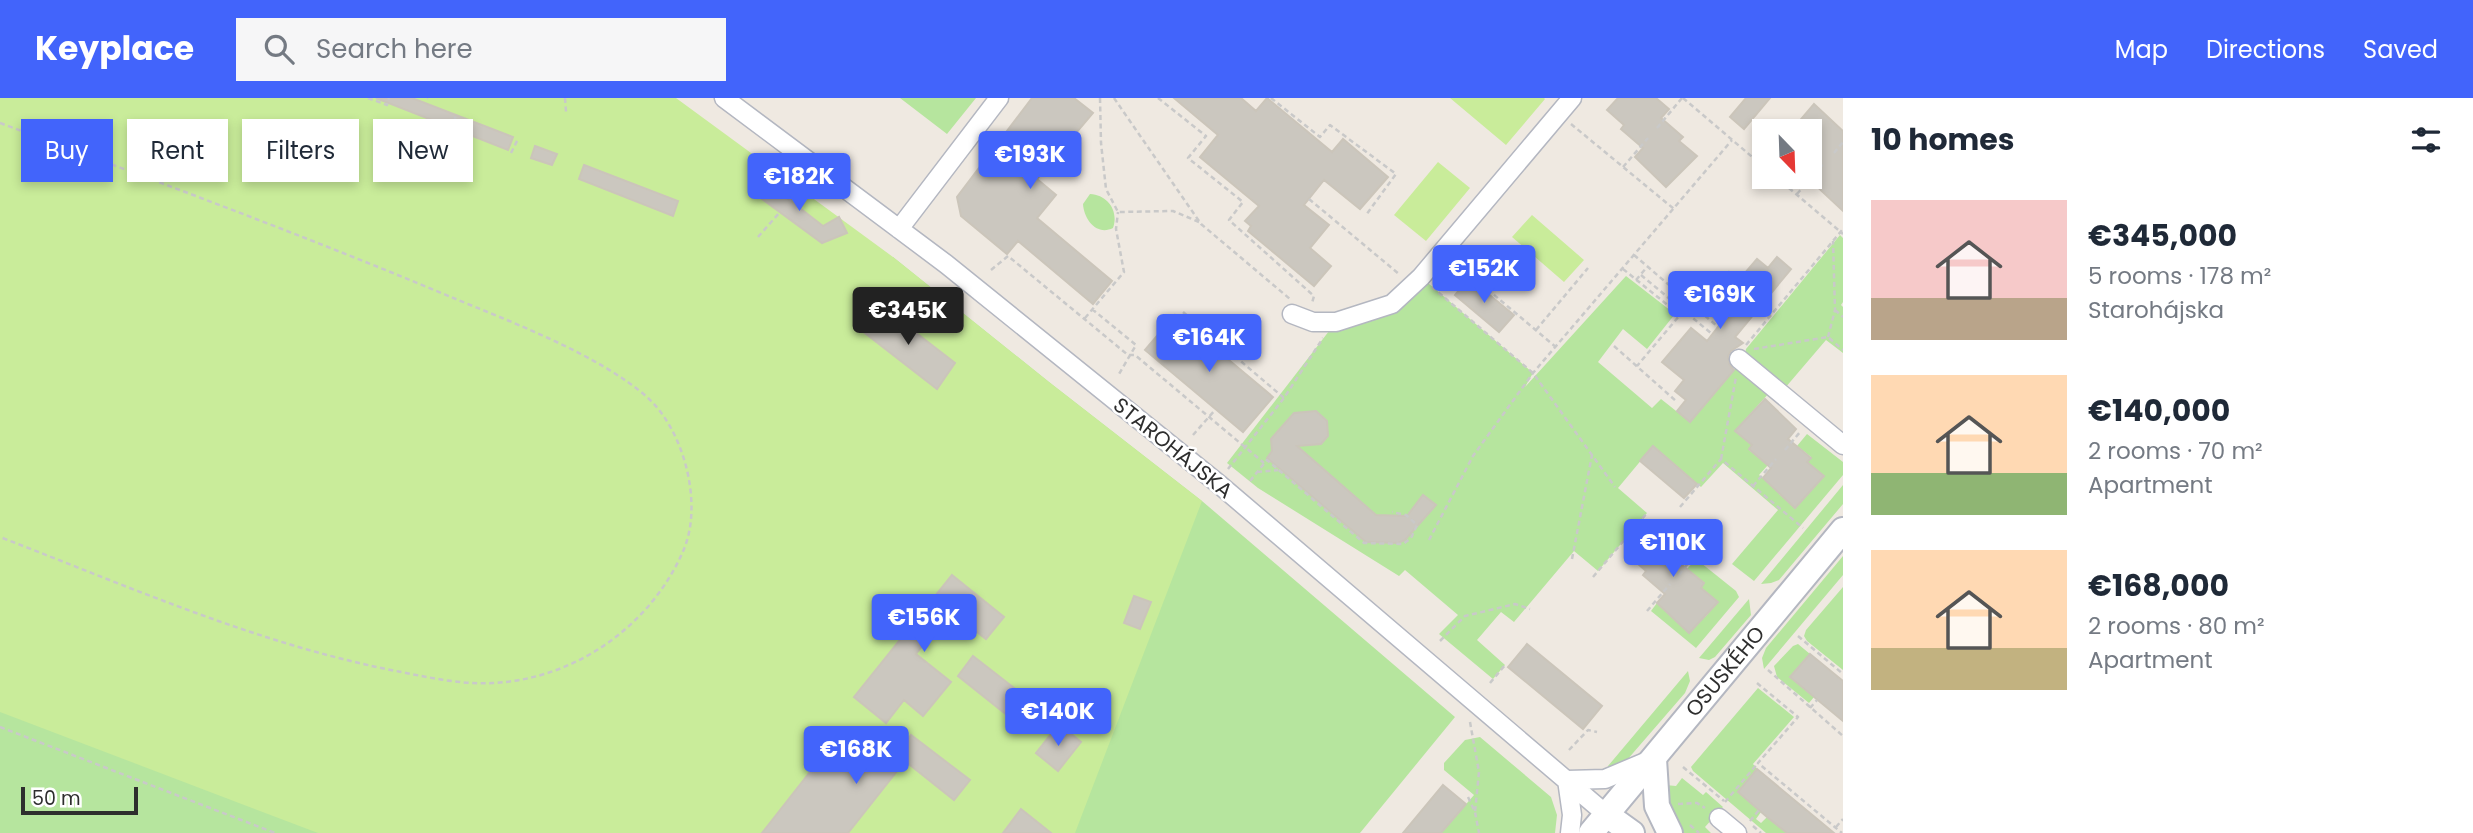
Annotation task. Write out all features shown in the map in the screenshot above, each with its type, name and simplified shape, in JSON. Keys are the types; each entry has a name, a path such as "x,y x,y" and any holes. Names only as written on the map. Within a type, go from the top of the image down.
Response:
{"street":[{"name":"STAROHÁJSKA","path":"724,98 899,229 1227,492 1567,780 1599,824"},
{"path":"899,229 999,98"},
{"path":"1292,307 1313,322 1336,322 1392,304 1417,281 1572,98"},
{"path":"1740,355 1843,445"},
{"name":"OSUSKÉHO","path":"1599,824 1843,530"},
{"path":"1570,833 1572,815 1567,780 1605,779 1654,759 1657,806 1670,833"},
{"path":"1725,810 1737,833"},
{"path":"1599,824 1632,833"}],"path":[{"path":"368,98 387,105 389,98"},
{"path":"565,98 566,112"},
{"path":"1085,318 1124,272 1116,229 1118,212 1107,189 1101,143 1100,98"},
{"path":"1114,98 1201,224"},
{"path":"1158,98 1206,136 1188,158 1243,202 1228,220 1314,296 1311,308 1313,322"},
{"path":"1271,98 1320,137 1330,125 1396,174 1366,215"},
{"path":"1657,128 1682,98 1752,157"},
{"path":"455,119 457,114"},
{"path":"1567,120 1674,209"},
{"path":"0,123 208,200 418,283 501,318 596,363 647,397 671,425 685,460 691,501 687,543 679,561 660,594 627,630 595,651 557,668 514,681 491,683 429,677 307,651 219,621 0,537"},
{"path":"1623,167 1648,138"},
{"path":"511,153 518,139"},
{"path":"1429,540 1473,456 1533,373 1732,140"},
{"path":"1834,153 1843,142"},
{"path":"1797,194 1824,163"},
{"path":"790,201 805,183"},
{"path":"1680,507 1721,459 1740,355 1842,232 1791,189"},
{"path":"1309,199 1533,373 1615,487"},
{"path":"1118,212 1173,211 1190,216 1292,307"},
{"path":"758,237 780,212"},
{"path":"1828,337 1835,310 1833,241"},
{"path":"991,270 1008,256 1128,355 1135,355 1264,463"},
{"path":"1634,256 1718,327"},
{"path":"1450,258 1557,348"},
{"path":"1636,280 1647,267"},
{"path":"1536,330 1588,268"},
{"path":"1623,269 1680,315 1637,366"},
{"path":"1641,275 1712,334"},
{"path":"1093,309 1136,345 1119,374"},
{"path":"1835,310 1843,317"},
{"path":"1183,312 1284,398"},
{"path":"1230,466 1284,398 1321,340 1336,322"},
{"path":"1740,355 1828,337"},
{"path":"1828,337 1842,349"},
{"path":"1614,346 1676,401"},
{"path":"1193,435 1215,410"},
{"path":"1785,450 1804,427"},
{"path":"1572,559 1592,455"},
{"path":"1721,459 1766,500 1803,528"},
{"path":"1753,486 1776,459"},
{"path":"1250,481 1267,460 1364,543 1404,544 1411,538 1417,525 1406,514 1392,512"},
{"path":"1258,472 1278,470"},
{"path":"1593,576 1647,513"},
{"path":"1679,575 1695,554"},
{"path":"1647,611 1670,584"},
{"path":"1440,641 1465,617 1515,604 1530,609"},
{"path":"1798,636 1843,674"},
{"path":"1490,683 1505,665"},
{"path":"1768,670 1843,735"},
{"path":"1725,810 1758,763 1798,717 1757,683"},
{"path":"1810,708 1817,700"},
{"path":"1470,722 1479,772 1475,812"},
{"path":"0,727 275,833"},
{"path":"1569,750 1588,730 1597,732"},
{"path":"1758,763 1842,833"},
{"path":"1683,767 1725,810"},
{"path":"1468,797 1475,812 1479,833"},
{"path":"1676,804 1698,803 1725,810"},
{"path":"1759,810 1749,822 1761,833"},
{"path":"1835,828 1843,819"}],"green space":[{"path":"0,98 676,98 893,257 1202,501 1075,833 318,833 0,712"},
{"path":"900,98 976,98 947,134"},
{"path":"1450,98 1544,98 1545,99 1506,145"},
{"path":"1438,162 1470,188 1426,241 1394,215"},
{"path":"1090,194 1102,197 1110,205 1114,216 1113,228 1102,230 1089,221 1083,204"},
{"path":"1532,215 1584,260 1564,282 1512,237"},
{"path":"1840,235 1843,238 1843,353 1826,340 1785,388 1745,354 1746,349"},
{"path":"1502,247 1522,265 1506,284 1486,266"},
{"path":"893,257 1202,501 1455,717 1360,833 655,833"},
{"path":"1626,276 1675,314 1647,349 1623,329 1598,362 1652,408 1661,399 1690,422 1737,366 1769,393 1735,431 1752,445 1749,450 1768,465 1759,475 1795,507 1824,476 1807,462 1811,457 1797,446 1807,434 1843,462 1843,475 1754,581 1732,564 1778,510 1723,463 1701,487 1653,446 1618,488 1647,513 1598,571 1574,551 1514,622 1501,612 1477,640 1505,665 1493,679 1439,634 1458,615 1405,570 1399,576 1258,488 1227,463 1336,322 1392,304 1421,277 1533,373 1525,387"},
{"path":"1843,485 1843,504 1779,580 1761,584"},
{"path":"1843,556 1843,575 1764,669 1762,658 1766,648"},
{"path":"1696,559 1736,591 1739,597 1696,648 1651,611 1657,603 1689,633 1718,602 1701,588 1704,583 1687,569"},
{"path":"1843,587 1843,670 1804,636 1806,630"},
{"path":"1749,599 1751,615 1715,657 1709,660 1699,658"},
{"path":"1798,644 1810,654 1792,674 1814,697 1809,703 1777,677 1774,666"},
{"path":"1688,671 1690,681 1685,693 1621,766 1608,769 1608,766"},
{"path":"0,676 426,833 0,833"},
{"path":"1758,688 1794,717 1753,764 1757,769 1738,792 1761,812 1756,819 1761,823 1767,817 1787,833 1766,833 1691,767"},
{"path":"1480,737 1551,797 1557,815 1555,833 1441,833 1474,795 1444,770 1444,763 1465,740"},
{"path":"1682,778 1703,795 1706,792 1723,807 1705,827 1711,833 1674,833 1665,785 1676,786"}],"building":[{"path":"376,98 412,98 466,119 429,119"},
{"path":"1032,98 1074,98 1093,113 1037,179 1056,195 1037,218 1112,281 1093,304 1018,241 1007,254 961,216 957,197"},
{"path":"1174,98 1241,98 1256,111 1267,98 1332,152 1343,139 1388,177 1360,209 1324,180 1304,205 1329,225 1310,248 1331,266 1314,286 1248,231 1251,226 1245,221 1259,206 1200,157 1218,135"},
{"path":"1618,98 1656,98 1669,109 1661,118 1683,137 1679,141 1697,156 1666,187 1635,157 1643,148 1621,129 1624,125 1607,110"},
{"path":"1746,98 1770,98 1744,129 1730,117"},
{"path":"1814,104 1843,131 1843,211 1819,189 1822,189 1822,119 1801,119"},
{"path":"473,122 513,137 508,150 473,136"},
{"path":"535,146 557,154 552,165 531,158"},
{"path":"584,165 678,201 673,216 579,179"},
{"path":"759,177 773,177 774,188 823,226 839,217 847,233 822,243 758,196"},
{"path":"1777,257 1791,269 1735,337 1743,343 1728,356 1729,364 1734,370 1690,422 1677,411 1686,400 1675,391 1684,380 1662,362 1691,328 1707,341 1721,323 1689,296 1708,273 1720,283 1729,272 1739,280 1757,259 1768,268"},
{"path":"1469,278 1514,315 1499,332 1455,295"},
{"path":"880,305 955,363 937,389 861,330"},
{"path":"1175,315 1273,397 1243,432 1145,350"},
{"path":"1765,399 1796,429 1788,439 1811,458 1807,462 1824,476 1795,508 1763,478 1771,468 1749,449 1752,445 1735,431"},
{"path":"1316,411 1327,421 1328,436 1321,444 1297,446 1376,515 1407,516 1423,495 1436,505 1405,540 1398,543 1366,542 1267,458 1272,451 1271,439 1294,413"},
{"path":"1653,446 1697,484 1684,498 1640,461"},
{"path":"1659,525 1690,554 1682,565 1704,583 1701,588 1718,602 1689,633 1657,603 1665,594 1643,575 1646,571 1629,556"},
{"path":"952,575 1004,617 986,639 950,611 916,654 951,682 923,716 904,700 886,723 854,697"},
{"path":"1134,596 1151,602 1140,629 1124,623"},
{"path":"1527,644 1602,706 1583,729 1508,667"},
{"path":"1810,654 1843,681 1843,721 1790,677"},
{"path":"973,656 1023,695 1007,715 958,676"},
{"path":"1059,724 1081,742 1058,771 1036,753"},
{"path":"839,735 867,757 872,751 883,760 902,738 906,742 911,735 970,780 954,800 905,761 848,833 762,833"},
{"path":"1757,769 1834,833 1787,833 1767,817 1738,792"},
{"path":"1443,785 1466,804 1441,833 1403,833"},
{"path":"1021,809 1051,833 1003,833"}]}
